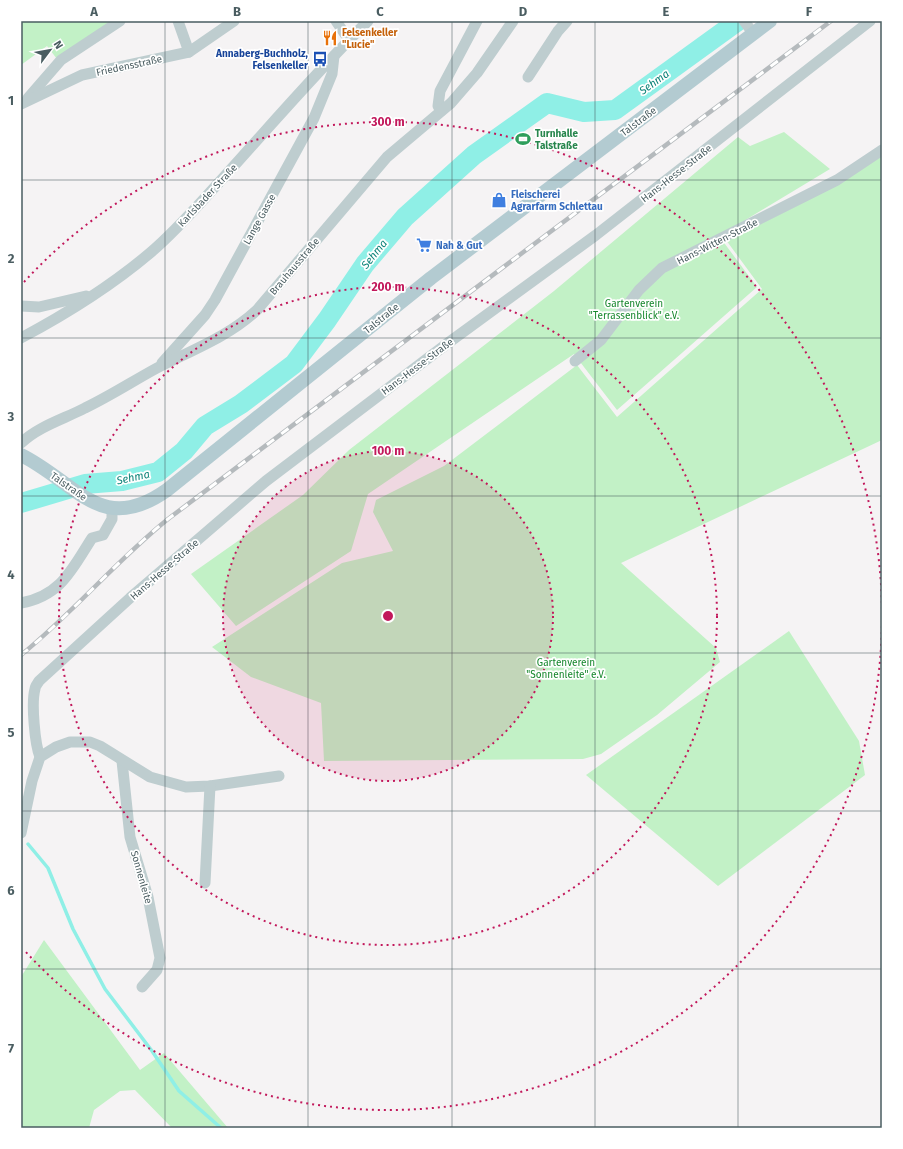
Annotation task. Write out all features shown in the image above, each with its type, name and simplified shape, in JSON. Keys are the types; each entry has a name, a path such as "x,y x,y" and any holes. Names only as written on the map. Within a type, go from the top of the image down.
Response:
{"main road":[{"name":"Talstraße","path":"21,455 47,470 84,498 112,509 136,508 147,503 167,490 431,278 749,27 770,21"}],"street":[{"path":"23,103 61,60 120,21"},
{"path":"178,21 189,52"},
{"name":"Friedensstraße","path":"23,103 82,75 189,52 234,21"},
{"path":"336,21 349,40"},
{"name":"Karlsbader Straße","path":"21,338 91,296 149,253 177,228 308,83 368,21"},
{"path":"441,111 438,106 440,91 478,21"},
{"name":"Brauhausstraße","path":"21,443 30,435 85,408 158,368 224,336 244,322 257,310 387,157 451,103 477,73 513,21"},
{"path":"528,77 558,31 567,21"},
{"name":"Hans-Hesse-Straße","path":"40,757 36,748 34,729 35,688 39,681 130,598 266,481 313,444 596,235 870,21"},
{"name":"Lange Gasse","path":"158,368 205,315 215,300 314,118 332,74 334,56"},
{"name":"Hans-Witten-Straße","path":"575,361 601,340 639,290 662,268 837,180 882,150"},
{"path":"21,306 39,307 91,296"},
{"path":"21,603 33,601 48,595 63,582 92,538 103,535 112,519 112,509"},
{"path":"21,832 32,781 40,757 56,747 70,742 90,742 100,746 150,777 165,783 186,787 210,786 279,776"},
{"name":"Sonnenleite","path":"122,761 130,837 148,897 160,958 157,970 142,987"},
{"path":"205,883 210,786"}],"green space":[{"path":"21,21 113,21 57,59 47,46 21,65"},
{"name":"Gartenverein \"Terrassenblick\" e.V.","path":"784,132 830,169 719,236 757,287 617,410 574,354 368,494 351,551 236,626 191,574 303,495 349,450 554,291 738,137 750,146"},
{"name":"Gartenverein \"Sonnenleite\" e.V.","path":"882,156 882,440 621,563 716,648 720,662 657,715 601,754 583,759 324,761 321,703 251,677 212,647 342,563 393,551 373,512 376,500 444,466 577,365 617,417 762,289 726,240"},
{"path":"789,631 859,741 865,775 718,886 586,775"},
{"path":"44,940 140,1070 164,1053 228,1128 172,1128 135,1090 120,1091 94,1110 89,1128 21,1128 21,977"}],"waterway":[{"name":"Sehma","path":"21,503 85,484 122,481 158,472 184,451 205,426 241,404 294,364 327,320 365,264 405,217 474,155 547,103 584,112 615,110 738,21"},
{"path":"28,844 48,868 73,929 105,989 152,1051 179,1091 221,1128"}],"railway":[{"path":"21,655 59,622 130,552 168,519 831,21"}],"place":[{"name":"Felsenkeller \"Lucie\"","path":"330,38"},
{"name":"Annaberg-Buchholz, Felsenkeller","path":"320,59"},
{"name":"Turnhalle Talstraße","path":"523,139"},
{"name":"Fleischerei Agrarfarm Schlettau","path":"499,200"},
{"name":"Nah & Gut","path":"424,245"}]}
